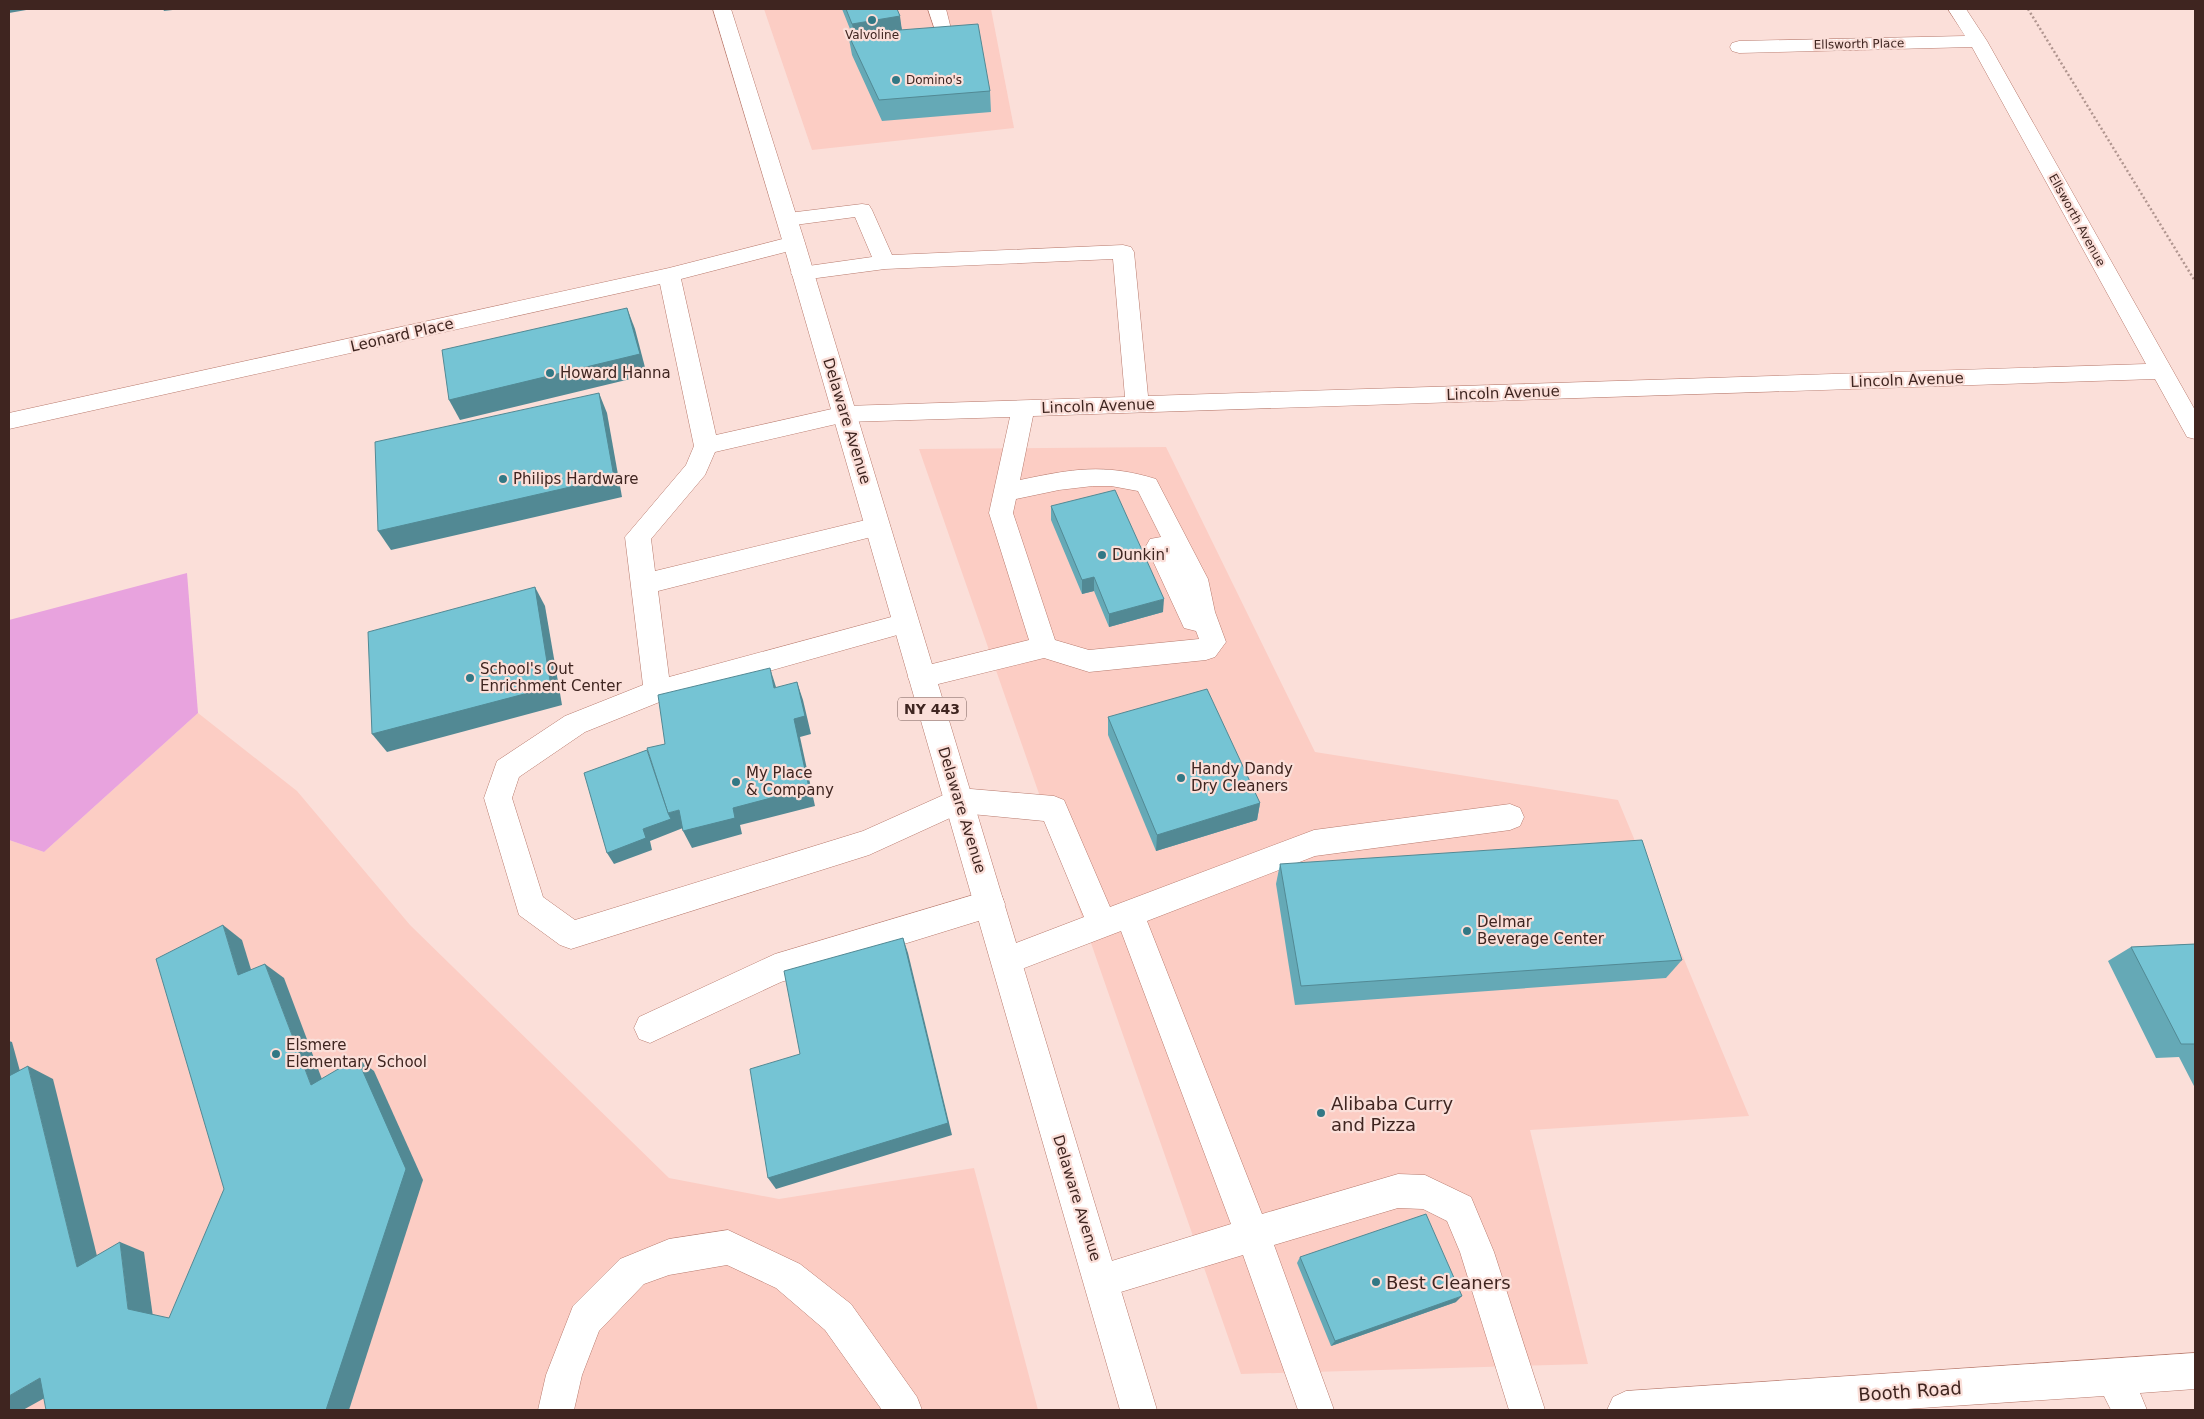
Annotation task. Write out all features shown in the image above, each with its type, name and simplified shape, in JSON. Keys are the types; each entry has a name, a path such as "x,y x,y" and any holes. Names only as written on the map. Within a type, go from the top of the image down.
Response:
{"street":[{"name":"Delaware Avenue","path":"722,9 845,414 1139,1410"},
{"path":"937,9 942,29"},
{"name":"Ellsworth Avenue","path":"1957,9 1978,42 2195,431"},
{"name":"Ellsworth Place","path":"1739,47 1978,42"},
{"name":"Leonard Place","path":"9,421 669,276 790,231 862,210 885,262"},
{"path":"802,273 885,262 1123,252 1137,405"},
{"path":"657,691 638,537 696,469 706,446 669,276"},
{"name":"Lincoln Avenue","path":"706,446 845,414 2161,372"},
{"path":"1023,409 1000,513 1044,647"},
{"path":"922,677 1044,647 1089,661 1206,650 1213,642 1202,612 1195,579 1147,485 1128,478 1090,475 1005,492"},
{"path":"644,584 878,526"},
{"path":"906,623 657,691 575,724 507,770 498,798 530,905 571,935 869,842 959,800 1054,809 1116,920 1253,1235 1316,1410"},
{"path":"1006,961 1314,843 1510,817"},
{"path":"650,1028 775,968 990,904"},
{"path":"1101,1280 1398,1191 1425,1192 1459,1209 1477,1252 1527,1410"},
{"path":"556,1410 564,1375 586,1319 632,1272 669,1257 728,1247 788,1276 838,1317 904,1410"},
{"name":"Booth Road","path":"1626,1410 2195,1371"},
{"path":"2115,1377 2128,1410"}],"path":[{"path":"2028,9 2195,281"}],"shaded area":[{"path":"764,9 991,9 1014,128 812,150"},
{"path":"1166,447 1315,752 1618,800 1749,1116 1530,1130 1588,1364 1241,1374 919,449"},
{"path":"187,573 198,713 44,852 9,840 9,620"},
{"name":"Elsmere Elementary School","path":"198,713 297,791 410,925 669,1178 779,1199 974,1168 1038,1410 9,1410 9,840 44,852"}],"building":[{"path":"846,9 897,9 900,16 852,24"},
{"path":"978,24 990,91 879,100 848,34"},
{"path":"627,308 640,354 449,400 442,350"},
{"name":"Philips Hardware","path":"599,393 614,477 378,531 375,442"},
{"name":"Dunkin'","path":"1115,490 1164,599 1109,614 1094,577 1082,580 1051,506"},
{"name":"School's Out Enrichment Center","path":"535,587 551,687 372,734 368,632"},
{"name":"My Place & Company","path":"770,668 774,688 797,682 805,716 794,719 809,788 733,808 735,818 683,831 679,810 668,813 647,748 665,744 658,695"},
{"name":"Handy Dandy Dry Cleaners","path":"1207,689 1260,803 1157,835 1108,717"},
{"path":"647,750 671,819 643,829 646,838 607,853 584,773"},
{"name":"Delmar Beverage Center","path":"1642,840 1682,960 1301,986 1280,864"},
{"name":"Elsmere Elementary School","path":"223,925 238,975 265,964 311,1085 357,1058 406,1169 326,1410 46,1410 40,1378 9,1396 9,1076 28,1066 77,1267 120,1242 128,1309 169,1318 224,1189 156,959"},
{"path":"903,938 948,1123 768,1178 750,1069 800,1054 784,971"},
{"path":"2195,944 2195,1044 2181,1044 2131,947"},
{"name":"Best Cleaners","path":"1426,1214 1462,1296 1335,1341 1300,1257"}],"place":[{"name":"Valvoline","path":"872,20"},
{"name":"Domino's","path":"896,80"},
{"name":"Howard Hanna","path":"550,373"},
{"name":"Philips Hardware","path":"503,479"},
{"name":"Dunkin'","path":"1102,555"},
{"name":"School's Out Enrichment Center","path":"470,678"},
{"name":"Handy Dandy Dry Cleaners","path":"1181,778"},
{"name":"My Place & Company","path":"736,782"},
{"name":"Delmar Beverage Center","path":"1467,931"},
{"name":"Elsmere Elementary School","path":"276,1054"},
{"name":"Alibaba Curry and Pizza","path":"1321,1113"},
{"name":"Best Cleaners","path":"1376,1282"}]}
